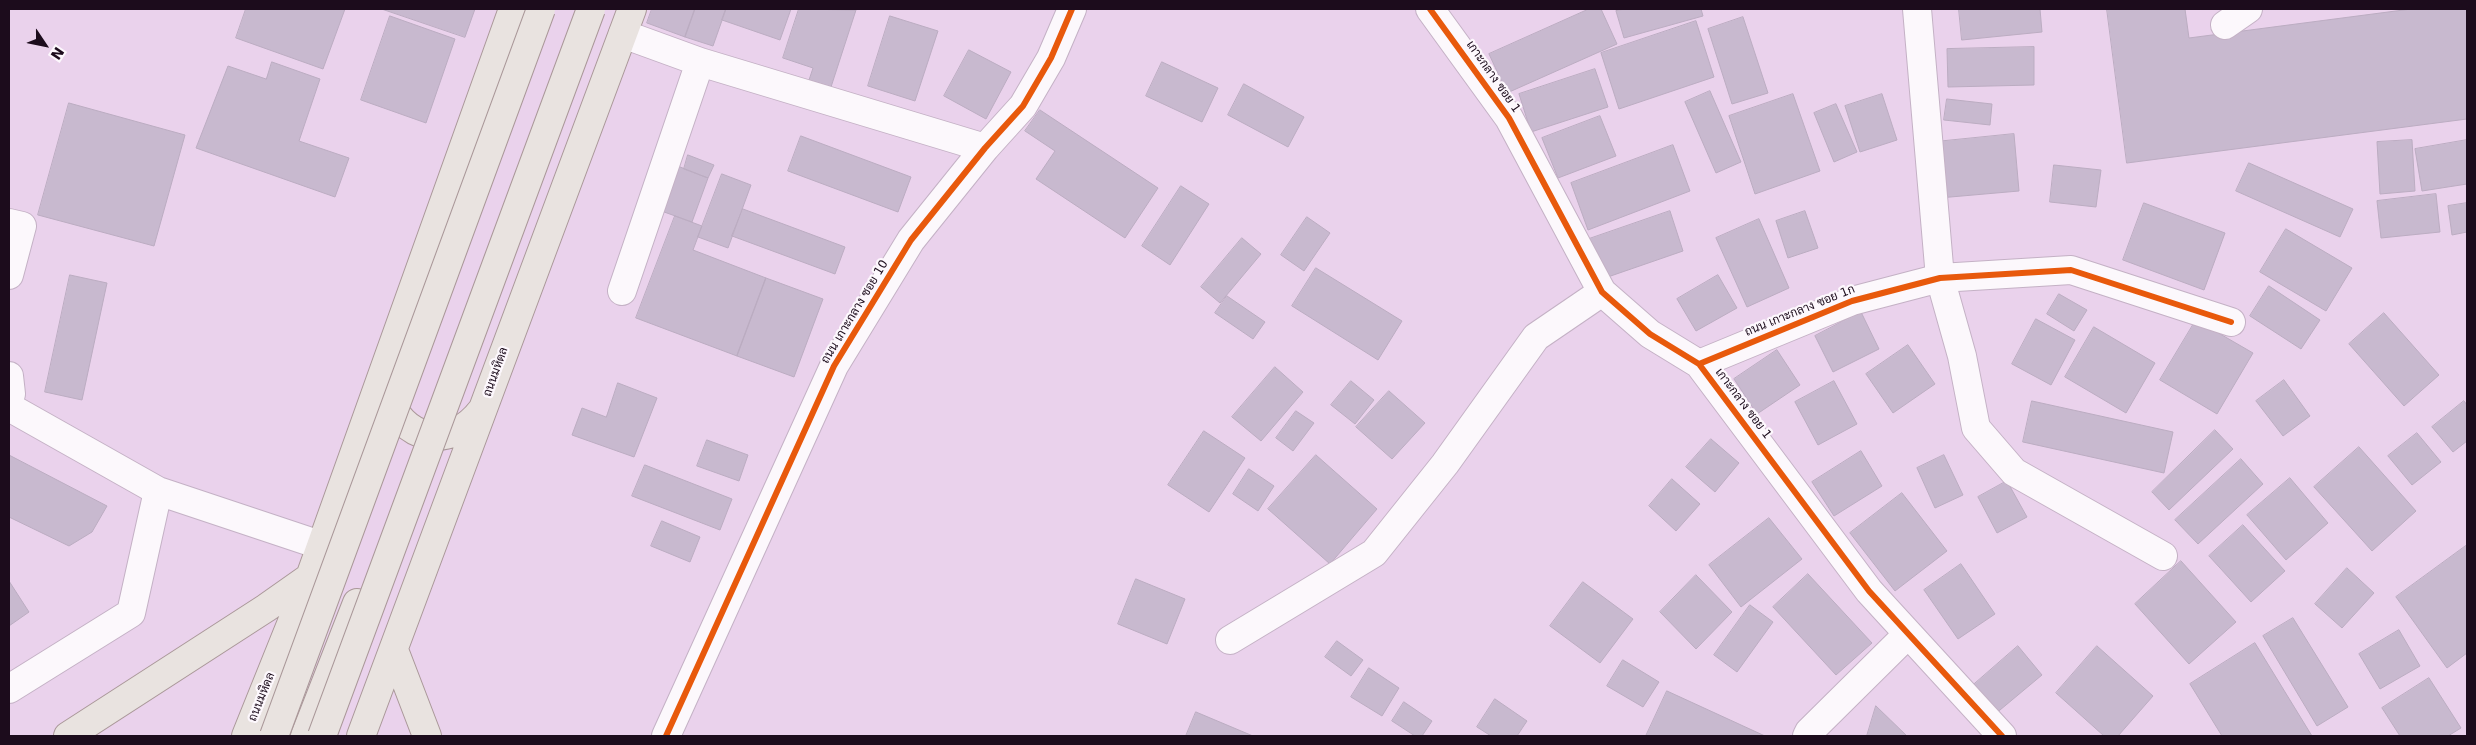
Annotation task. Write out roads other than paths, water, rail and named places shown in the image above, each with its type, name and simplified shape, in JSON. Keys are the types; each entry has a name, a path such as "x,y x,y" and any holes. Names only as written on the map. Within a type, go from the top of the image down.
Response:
{"main road":[{"name":"ถนนมหิดล","path":"246,736 310,577 320,545 386,368 512,9"},
{"name":"ถนนมหิดล","path":"274,736 541,9"},
{"path":"322,736 591,9"},
{"name":"ถนนมหิดล","path":"361,736 627,21"},
{"path":"386,368 385,390 391,409 404,425 421,434 441,436 461,430 483,409"},
{"path":"305,736 364,586 381,552 392,540 406,531 445,514"},
{"path":"68,736 266,608 310,577"},
{"path":"394,650 427,736"}],"street":[{"name":"ถนน เกาะกลาง ซอย 10","path":"666,736 834,366 911,240 985,148 1023,106 1051,58 1072,9"},
{"name":"เกาะกลาง ซอย 1","path":"1430,9 1509,118 1602,292 1650,334 1700,364 1869,591 2002,736"},
{"path":"1916,9 1940,278 1962,356 1976,428 2014,472 2163,556"},
{"path":"2225,24 2248,9"},
{"path":"627,21 700,62 985,148"},
{"path":"622,291 700,62"},
{"path":"9,223 22,226 9,275"},
{"name":"ถนน เกาะกลาง ซอย 1ก","path":"1700,364 1852,302 1940,278 2071,270 2232,322"},
{"path":"1230,640 1374,554 1445,464 1536,337 1602,292"},
{"path":"9,376 11,388 9,400"},
{"path":"9,407 158,491 320,545"},
{"path":"9,689 131,613 158,491"},
{"path":"1807,736 1908,634"}]}
